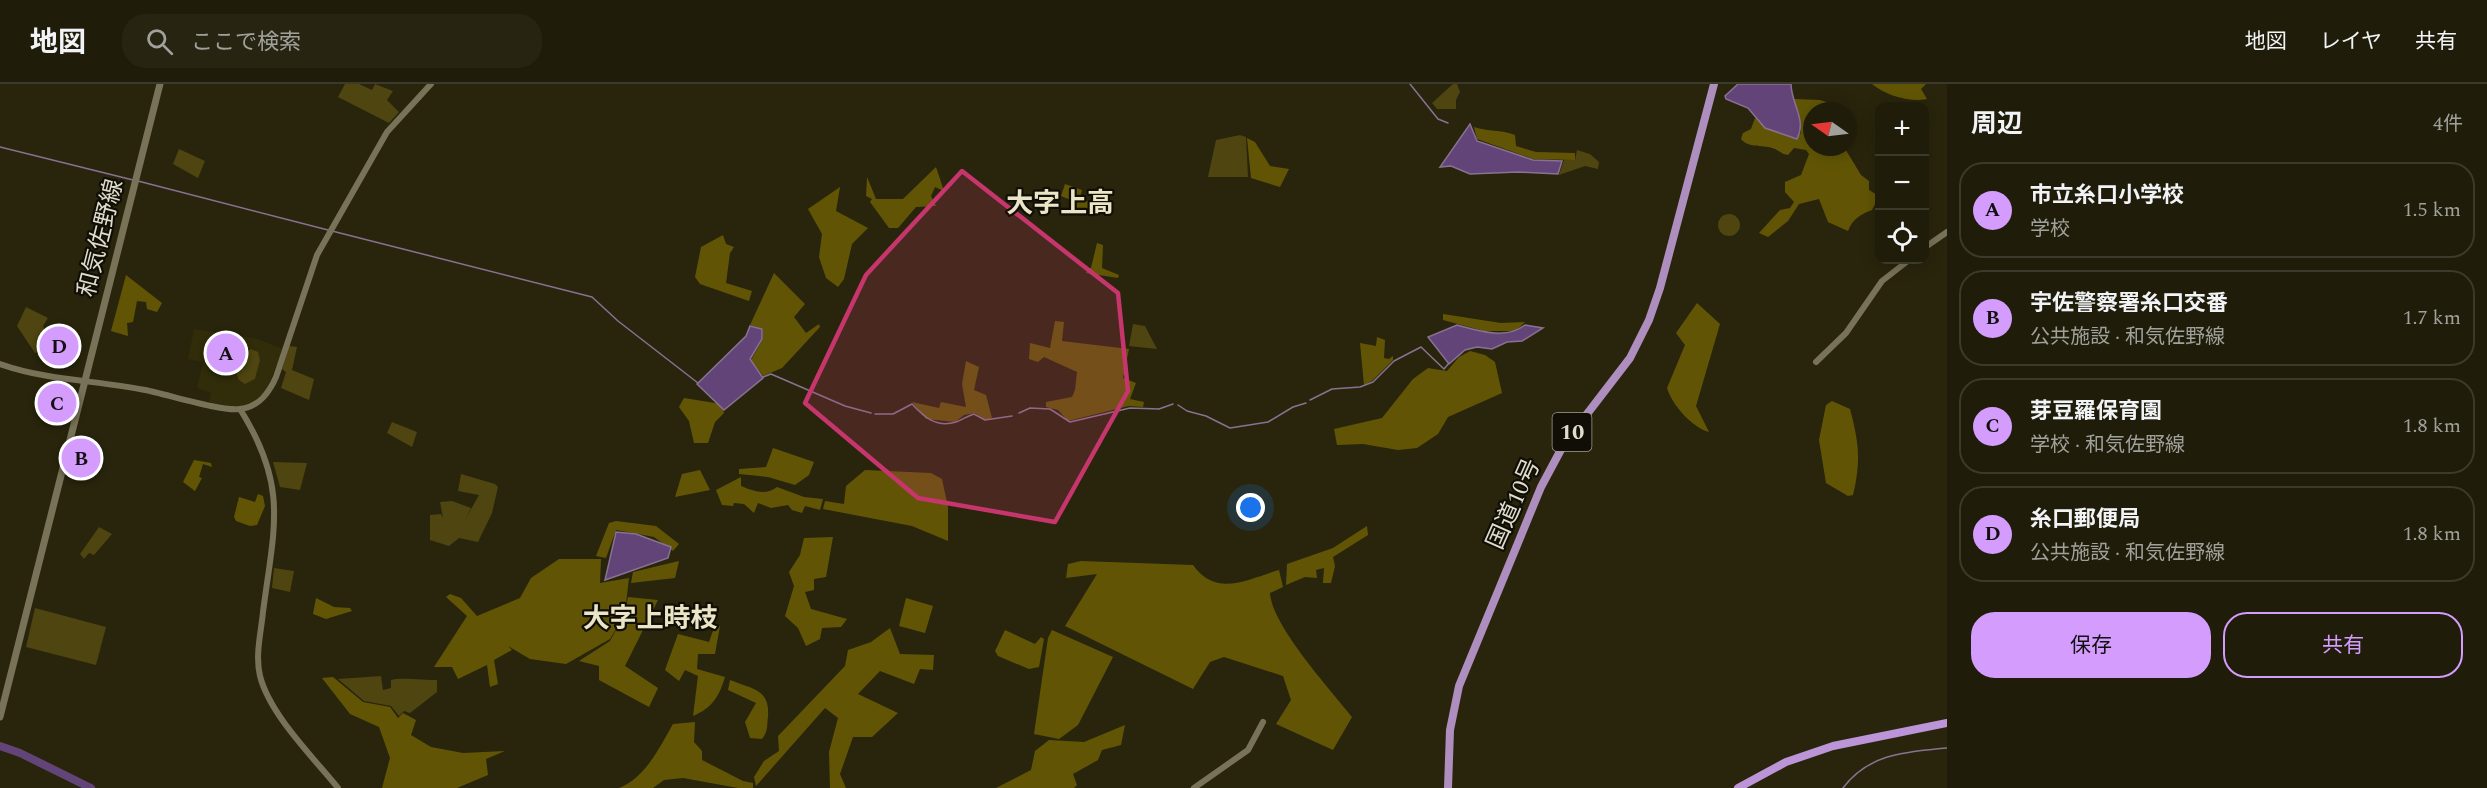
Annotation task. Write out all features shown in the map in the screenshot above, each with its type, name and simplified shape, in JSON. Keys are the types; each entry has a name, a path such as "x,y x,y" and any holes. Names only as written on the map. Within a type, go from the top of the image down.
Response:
{"highway":[{"name":"国道10号","path":"1448,788 1450,730 1464,672 1550,468 1570,436 1624,366 1648,320 1660,288 1714,84"},
{"path":"1738,788 1786,762 1833,746 1947,723"}],"main road":[{"name":"和気佐野線","path":"0,715 160,84"}],"street":[{"path":"0,364 29,375 133,387 240,410 258,402 270,390 317,255 387,132 430,84"},
{"path":"1929,245 1947,232"},
{"path":"1816,362 1846,333 1882,281 1904,264"},
{"path":"240,410 269,469 276,502 258,645 260,674 275,708 338,788"},
{"path":"1194,788 1248,750 1263,722"}],"highlighted area":[{"path":"962,171 1118,293 1128,391 1055,522 918,498 805,403 866,275"}],"shaded area":[{"path":"345,84 359,84 372,90 375,84 393,91 387,100 399,112 389,123 338,97"},
{"path":"1453,84 1457,84 1460,92 1456,100 1456,109 1437,109 1432,103"},
{"path":"1738,84 1791,84 1800,125 1797,139 1765,128 1748,108 1726,99 1725,96"},
{"path":"1872,84 1926,84 1921,89 1927,99 1913,100 1898,97"},
{"path":"1794,99 1826,102 1803,102 1803,150 1794,148 1786,155 1771,148 1748,144 1741,139 1743,133 1751,129 1755,118 1795,139 1801,133"},
{"path":"1470,124 1477,141 1533,160 1562,161 1558,174 1518,172 1470,174 1451,166 1440,167"},
{"path":"1474,127 1515,135 1516,146 1536,152 1575,153 1575,160 1533,159 1477,139"},
{"path":"1240,135 1246,137 1248,177 1208,177 1216,140"},
{"path":"1247,138 1255,142 1270,166 1289,169 1280,187 1251,178"},
{"path":"179,149 205,161 198,178 173,164"},
{"path":"1577,150 1590,154 1599,162 1598,169 1585,166 1559,175 1564,160 1575,160"},
{"path":"1808,156 1849,156 1861,175 1869,181 1869,190 1875,194 1875,204 1872,210 1852,223 1848,231 1828,222 1819,199 1799,204 1788,221 1768,237 1759,233 1780,210 1790,208 1794,202 1785,192 1785,182 1801,175"},
{"path":"936,167 944,191 935,187 931,196 936,206 916,207 898,228 889,228 870,202 872,199 866,196 867,177 876,199 903,199"},
{"path":"1065,184 1082,190 1080,199 1089,202 1088,213 1069,209 1071,200 1061,196"},
{"path":"840,187 836,211 868,228 852,244 844,279 838,287 826,278 819,257 822,234 808,209"},
{"path":"1725,214 1733,214 1740,221 1740,229 1733,236 1725,236 1718,229 1718,221"},
{"path":"723,235 726,244 734,247 730,253 726,283 752,291 749,301 700,284 695,277 701,247"},
{"path":"1097,243 1103,245 1102,268 1119,275 1118,278 1086,273 1088,268 1091,268"},
{"path":"774,273 805,304 794,317 806,333 819,324 820,327 782,368 763,376 751,360 763,339 763,329 750,325"},
{"path":"126,275 162,303 157,312 147,309 146,302 137,301 133,322 127,323 128,336 111,331"},
{"path":"1697,303 1720,324 1696,406 1709,432 1696,426 1684,415 1673,401 1667,388 1685,345 1676,333"},
{"path":"26,307 48,318 43,326 48,337 47,349 35,353 17,326"},
{"path":"1443,314 1501,323 1525,322 1516,331 1484,331 1443,320"},
{"path":"1055,321 1064,322 1062,341 1129,349 1123,378 1136,383 1130,399 1144,402 1143,407 1129,406 1068,421 1058,410 1046,407 1046,402 1072,397 1077,372 1044,357 1038,362 1029,359 1030,343 1050,348"},
{"path":"1133,324 1145,326 1157,349 1129,346"},
{"path":"1457,325 1492,333 1518,330 1525,325 1543,328 1522,341 1507,342 1492,349 1477,347 1465,350 1449,364 1428,337"},
{"path":"750,326 762,329 762,339 750,359 763,378 724,410 697,384 746,336"},
{"path":"194,329 257,339 283,349 266,391 261,397 251,404 233,407 209,402 211,393 197,388 203,362 188,359"},
{"path":"1377,337 1385,340 1384,358 1389,359 1393,356 1393,360 1372,381 1364,385 1360,343 1376,346"},
{"path":"289,346 297,347 292,370 314,379 309,400 281,388 286,372 282,369"},
{"path":"251,349 258,352 260,360 255,379 245,384 239,380 236,373 241,354"},
{"path":"1470,351 1485,355 1495,362 1502,393 1448,417 1438,434 1417,448 1398,450 1363,444 1337,445 1334,429 1382,418 1413,379 1428,368 1447,371 1459,357"},
{"path":"966,361 979,367 974,390 986,395 992,418 986,420 975,413 964,415 955,422 926,419 912,402 939,408 941,402 966,407 962,384"},
{"path":"684,398 721,404 724,413 715,422 708,443 694,443 689,421 679,407"},
{"path":"1832,401 1850,409 1855,432 1858,452 1857,472 1853,495 1848,496 1826,483 1819,440 1826,405"},
{"path":"392,422 417,432 412,447 387,433"},
{"path":"773,448 814,462 809,475 795,485 768,477 739,474 739,469 766,467"},
{"path":"194,460 211,463 212,467 203,464 199,477 202,478 195,491 183,482"},
{"path":"273,462 307,463 300,490 280,487"},
{"path":"700,470 710,490 675,497 682,474"},
{"path":"865,470 931,473 942,479 948,507 948,541 912,526 823,509 825,501 844,504 846,486"},
{"path":"461,474 495,484 498,487 492,513 478,542 459,538 449,546 430,540 430,515 441,514 443,518 440,502 452,501 471,508 465,520 479,495 458,491"},
{"path":"741,477 741,486 755,491 764,492 777,487 804,497 823,499 820,510 805,506 802,513 792,510 788,505 771,508 758,503 754,513 744,504 722,505 716,490"},
{"path":"258,494 263,496 265,506 257,525 250,526 236,521 234,517 239,497 255,502"},
{"path":"616,521 656,526 679,544 673,551 654,537 616,530 606,558 596,556 609,523"},
{"path":"1367,526 1368,535 1333,557 1335,566 1331,583 1323,583 1324,568 1316,570 1317,578 1305,577 1286,585 1287,564 1333,548"},
{"path":"99,527 112,534 94,555 89,553 84,559 80,554"},
{"path":"616,532 636,534 671,547 668,558 605,580"},
{"path":"833,537 826,577 814,579 814,590 805,592 811,609 847,619 841,627 822,628 820,639 806,646 798,628 785,616 794,586 789,572 800,555 804,538"},
{"path":"559,559 601,559 600,583 629,578 625,612 628,597 658,600 625,666 658,688 649,707 599,680 599,666 579,661 610,641 623,617 610,639 566,664 530,659 508,646 512,650 494,660 498,684 490,687 487,665 458,679 452,667 434,667 467,616 446,597 450,594 461,598 477,616 520,598 531,578"},
{"path":"679,561 675,578 631,583 633,572"},
{"path":"1081,561 1193,565 1202,575 1212,581 1222,583 1244,581 1279,570 1283,587 1270,593 1273,607 1303,657 1352,717 1333,750 1276,724 1291,700 1283,676 1224,657 1210,662 1193,689 1065,626 1097,574 1066,578 1068,564"},
{"path":"274,568 294,571 290,592 272,588"},
{"path":"316,598 334,607 350,608 352,611 326,619 313,614"},
{"path":"906,598 933,606 925,633 899,626"},
{"path":"35,608 106,627 96,665 26,647"},
{"path":"715,625 720,626 715,654 698,654 697,669 725,677 714,701 693,716 698,676 685,670 679,681 665,670 678,634 709,642"},
{"path":"890,628 900,654 934,655 933,670 920,669 914,684 880,671 858,694 898,713 872,737 853,737 840,774 846,788 830,788 829,752 838,718 825,708 756,786 754,777 764,761 779,751 778,736 845,666 848,650 871,642"},
{"path":"1005,630 1035,644 1041,637 1044,639 1039,667 1029,669 998,656 995,651"},
{"path":"1052,630 1113,657 1078,725 1059,739 1034,734 1048,638"},
{"path":"381,676 383,690 391,688 391,680 413,679 437,680 437,692 410,713 404,711 399,716 391,706 364,701 338,679"},
{"path":"333,677 363,702 390,707 398,718 403,713 416,720 411,735 431,747 463,753 505,751 486,759 488,775 457,788 382,788 390,758 379,727 350,714 322,678"},
{"path":"730,680 758,691 766,700 767,725 762,739 750,738 745,722 756,703 728,690"},
{"path":"695,722 694,742 702,751 702,760 743,781 753,783 753,788 738,788 683,778 664,780 653,788 619,788 637,777 644,769 673,724"},
{"path":"1125,725 1121,745 1102,750 1098,760 1073,774 1077,785 1074,788 996,788 1031,770 1035,751 1049,740 1084,742"}],"waterway":[{"path":"1410,84 1438,119 1448,123"},
{"path":"0,147 133,180"},
{"path":"138,181 328,230"},
{"path":"332,231 592,297 618,321 698,383"},
{"path":"1310,400 1332,389 1360,387 1373,382 1394,361 1421,347 1444,369 1449,363"},
{"path":"763,377 771,374 845,406 871,413"},
{"path":"1178,405 1187,411 1206,416 1230,428 1268,422 1293,407 1306,403"},
{"path":"875,414 893,414 912,404 926,417 942,424 956,422 974,414 985,420 1012,416"},
{"path":"1019,413 1030,408 1050,409 1070,422 1130,408 1159,409 1173,404"},
{"path":"0,746 20,753 91,788"},
{"path":"1843,788 1853,776 1877,761 1903,753 1947,748"}],"place":[{"name":"糸口郵便局","path":"59,346"},
{"name":"市立糸口小学校","path":"226,353"},
{"name":"芽豆羅保育園","path":"57,403"},
{"name":"宇佐警察署糸口交番","path":"81,458"}],"district":[{"name":"大字上高","path":"1060,204"},
{"name":"大字上時枝","path":"650,619"}]}
